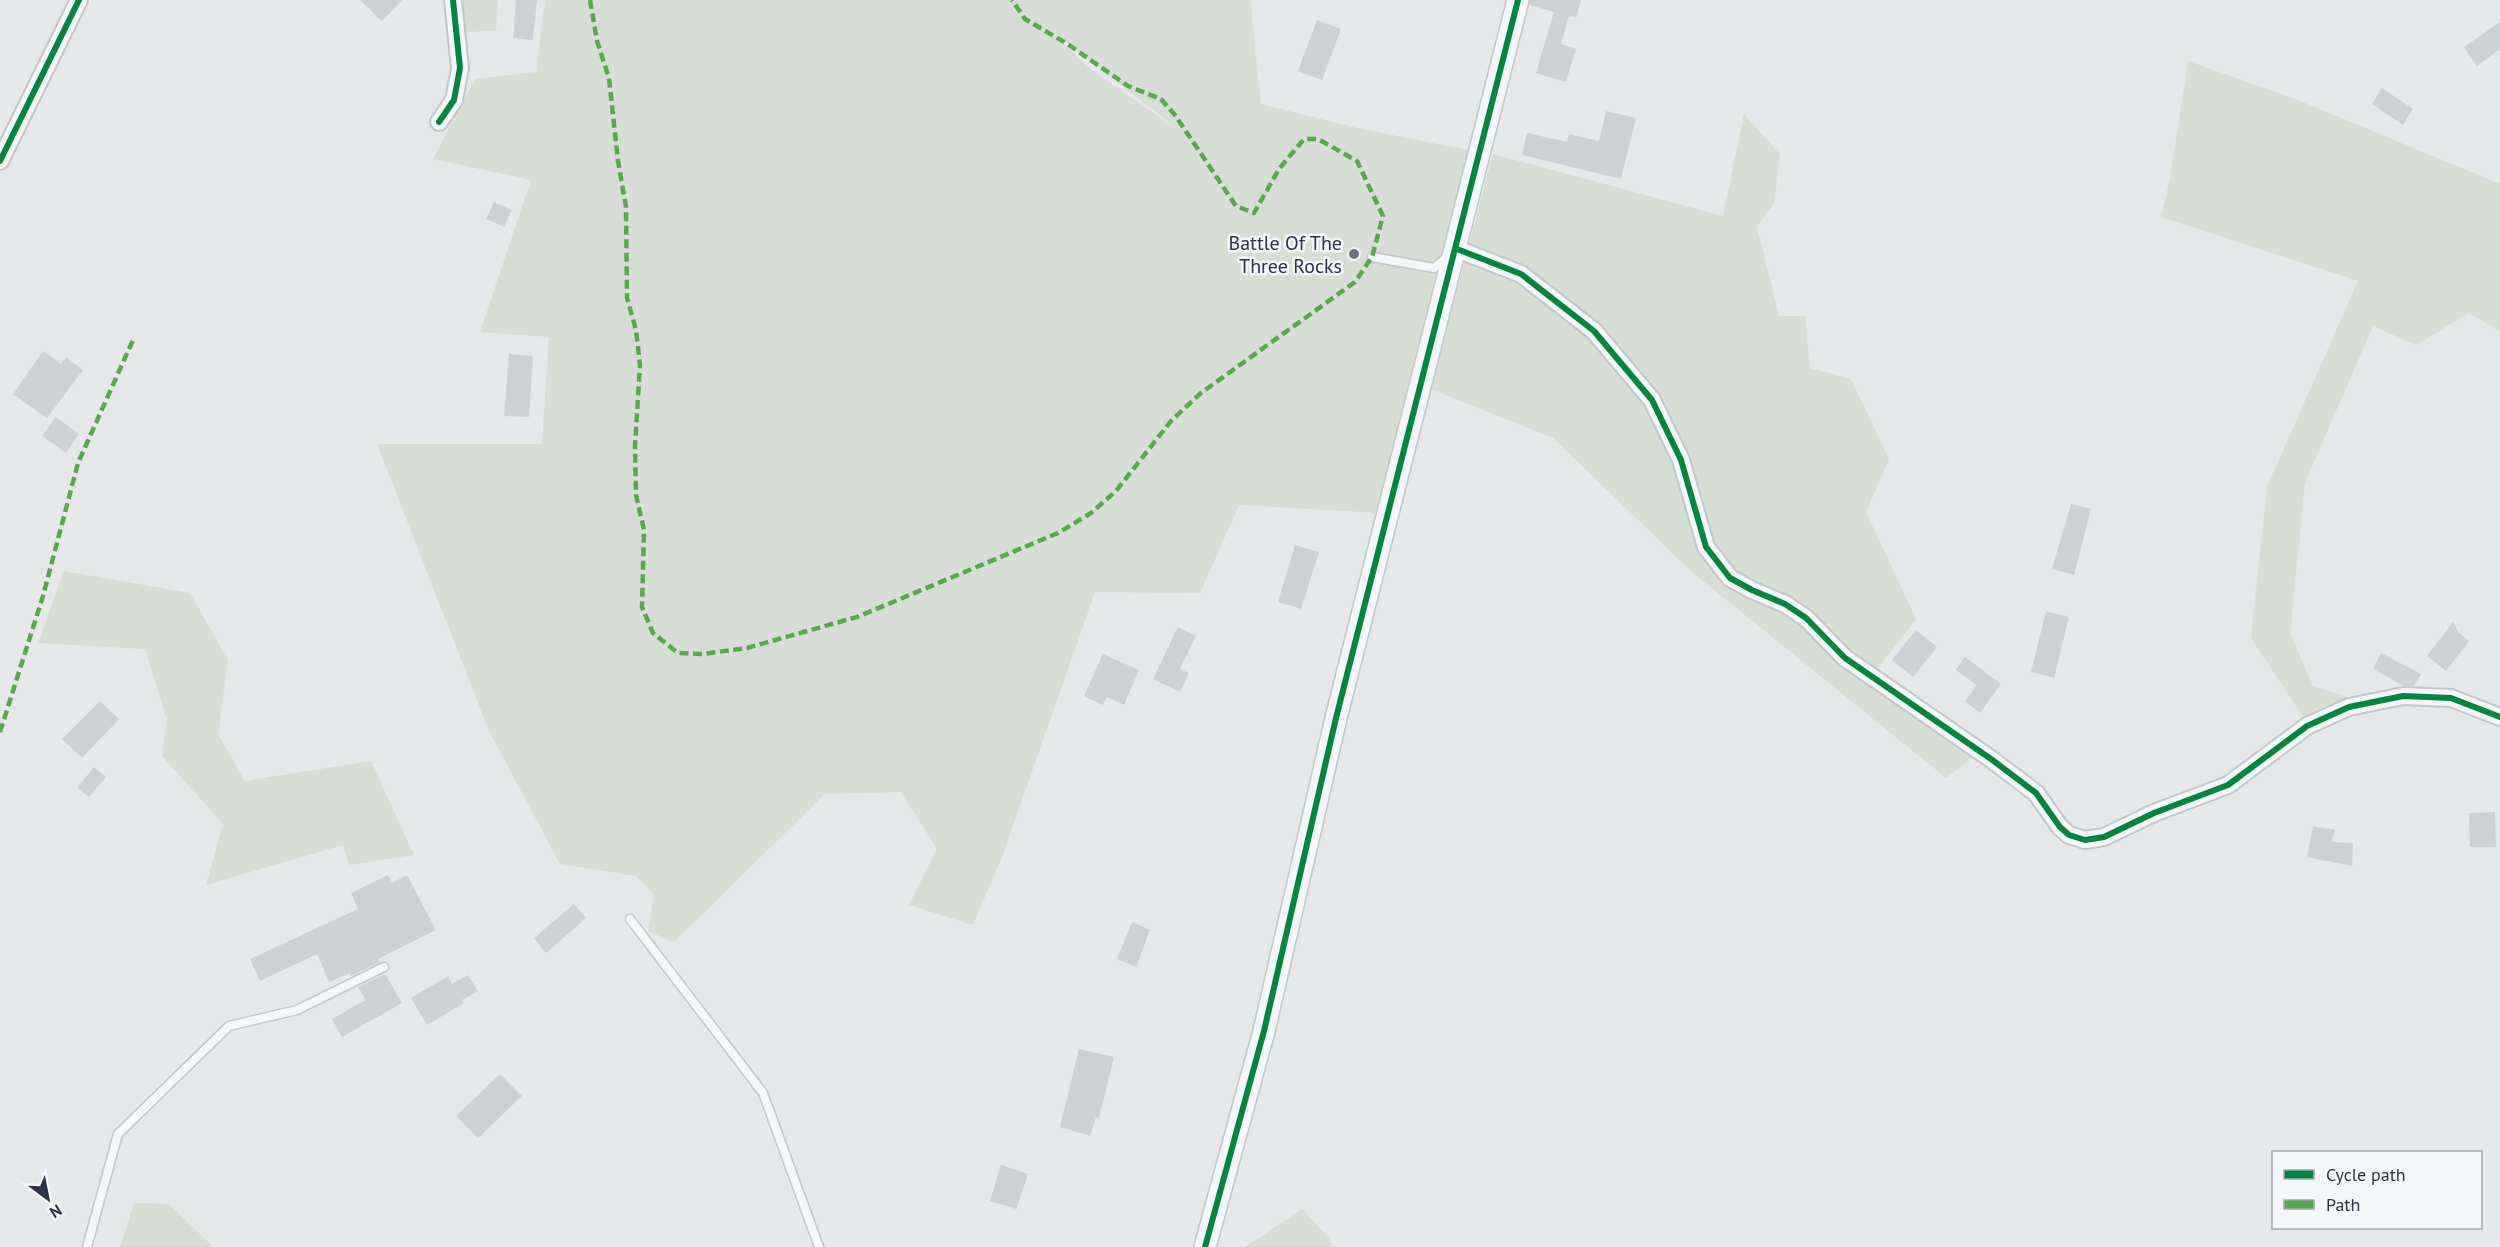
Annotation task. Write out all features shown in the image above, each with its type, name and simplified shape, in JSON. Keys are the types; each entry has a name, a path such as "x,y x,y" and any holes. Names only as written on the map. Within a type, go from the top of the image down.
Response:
{"street":[{"path":"0,161 79,0"},
{"path":"439,122 454,100 460,68 453,0"},
{"path":"1205,1247 1264,1030 1336,718 1518,0"},
{"path":"1456,249 1521,274 1594,331 1652,400 1681,460 1706,547 1730,578 1785,604 1806,618 1845,658 2036,793 2069,835 2085,840 2104,837 2154,813 2228,785 2307,726 2349,707 2403,696 2451,698 2500,717"}],"lane":[{"path":"1372,257 1434,268 1456,249"},
{"path":"630,919 763,1093 819,1247"},
{"path":"87,1247 118,1134 229,1026 297,1010 384,968"}],"shaded area":[{"path":"460,0 498,0 496,31 463,32"},
{"path":"545,0 1250,0 1261,104 1357,128 1468,150 1380,513 1239,505 1200,593 1095,592 1002,857 973,925 909,905 937,849 901,792 825,794 674,942 648,931 654,894 636,876 560,864 489,731 377,444 542,444 549,337 480,332 531,180 433,159 475,79 536,72","holes":["1039,21 1181,132 1092,70"]},
{"path":"2188,61 2298,100 2500,184 2500,331 2469,313 2416,345 2373,326 2305,483 2290,633 2313,686 2354,699 2306,721 2251,638 2267,487 2358,281 2161,217 2170,179"},
{"path":"1744,114 1780,154 1774,203 1757,226 1779,316 1805,316 1810,368 1851,379 1889,459 1866,512 1916,619 1875,672 1988,746 1946,778 1692,572 1553,438 1431,389 1493,154 1723,216"},
{"path":"64,571 190,593 228,660 218,734 245,781 371,761 414,855 349,865 343,845 206,885 223,824 162,756 167,720 145,649 38,643"},
{"path":"134,1203 169,1204 213,1247 120,1247"},
{"path":"1302,1209 1329,1238 1331,1247 1245,1247"}],"building":[{"path":"360,0 402,0 382,21"},
{"path":"516,0 537,0 533,40 513,38"},
{"path":"1530,0 1581,0 1576,17 1569,16 1561,44 1576,49 1566,82 1536,73 1554,12 1530,5"},
{"path":"1317,20 1341,29 1322,80 1298,71"},
{"path":"2500,22 2500,49 2477,66 2464,47"},
{"path":"2382,88 2413,109 2403,125 2372,104"},
{"path":"1606,111 1636,118 1621,179 1522,155 1527,133 1567,142 1569,134 1599,141"},
{"path":"494,202 512,210 504,227 486,219"},
{"path":"43,351 61,364 66,357 83,370 47,418 13,394"},
{"path":"509,354 533,356 529,417 504,416"},
{"path":"56,417 79,434 66,453 42,436"},
{"path":"2071,504 2091,509 2074,575 2052,569"},
{"path":"1295,545 1319,552 1301,609 1278,602"},
{"path":"2046,611 2069,617 2054,678 2031,672"},
{"path":"2453,622 2459,633 2469,641 2446,671 2427,656"},
{"path":"1178,627 1196,636 1180,669 1189,673 1180,692 1153,679"},
{"path":"1916,630 1937,647 1913,677 1892,660"},
{"path":"2381,653 2421,674 2414,686 2404,686 2373,669"},
{"path":"1103,654 1139,670 1124,705 1107,697 1103,705 1084,696"},
{"path":"1965,657 2001,684 1980,713 1965,701 1977,685 1956,670"},
{"path":"100,701 119,719 82,758 62,739"},
{"path":"94,767 106,777 89,797 77,788"},
{"path":"2495,812 2496,847 2470,847 2469,813"},
{"path":"2313,826 2335,830 2332,842 2353,843 2352,866 2307,857"},
{"path":"388,875 392,883 407,875 436,930 378,959 380,962 351,976 350,973 329,982 317,954 260,981 250,959 358,909 351,893"},
{"path":"574,904 586,918 546,953 534,938"},
{"path":"1132,922 1150,930 1136,967 1117,959"},
{"path":"385,974 402,1003 342,1037 332,1019 366,1000 358,987"},
{"path":"468,975 478,991 462,1000 464,1003 427,1025 411,998 448,976 452,984"},
{"path":"1079,1049 1114,1057 1099,1118 1096,1117 1090,1136 1060,1127"},
{"path":"500,1074 522,1096 478,1138 456,1116"},
{"path":"1001,1165 1028,1174 1016,1209 990,1201"}],"marked path":[{"path":"590,0 597,41 609,78 618,161 626,207 627,298 636,330 640,365 635,446 636,495 644,530 642,607 653,633 678,653 702,654 747,648 857,617 1058,533 1091,513 1116,491 1171,421 1201,393 1355,282 1372,257 1383,216 1357,161 1318,139 1304,139 1279,169 1254,213 1236,206 1175,115 1161,99 1128,86 1066,43 1025,19 1012,0"},
{"path":"0,732 43,596 78,463 133,340"}],"cycle path":[{"path":"0,161 79,0"},
{"path":"439,122 454,100 460,68 453,0"},
{"path":"1205,1247 1264,1031 1336,718 1518,0"},
{"path":"1457,249 1521,274 1594,331 1652,400 1681,460 1706,547 1730,578 1785,604 1806,618 1845,658 2036,793 2060,827 2069,835 2085,840 2104,837 2154,813 2228,785 2307,726 2349,707 2403,696 2451,698 2500,717"}],"place":[{"name":"Battle Of The Three Rocks","path":"1354,254"}]}
